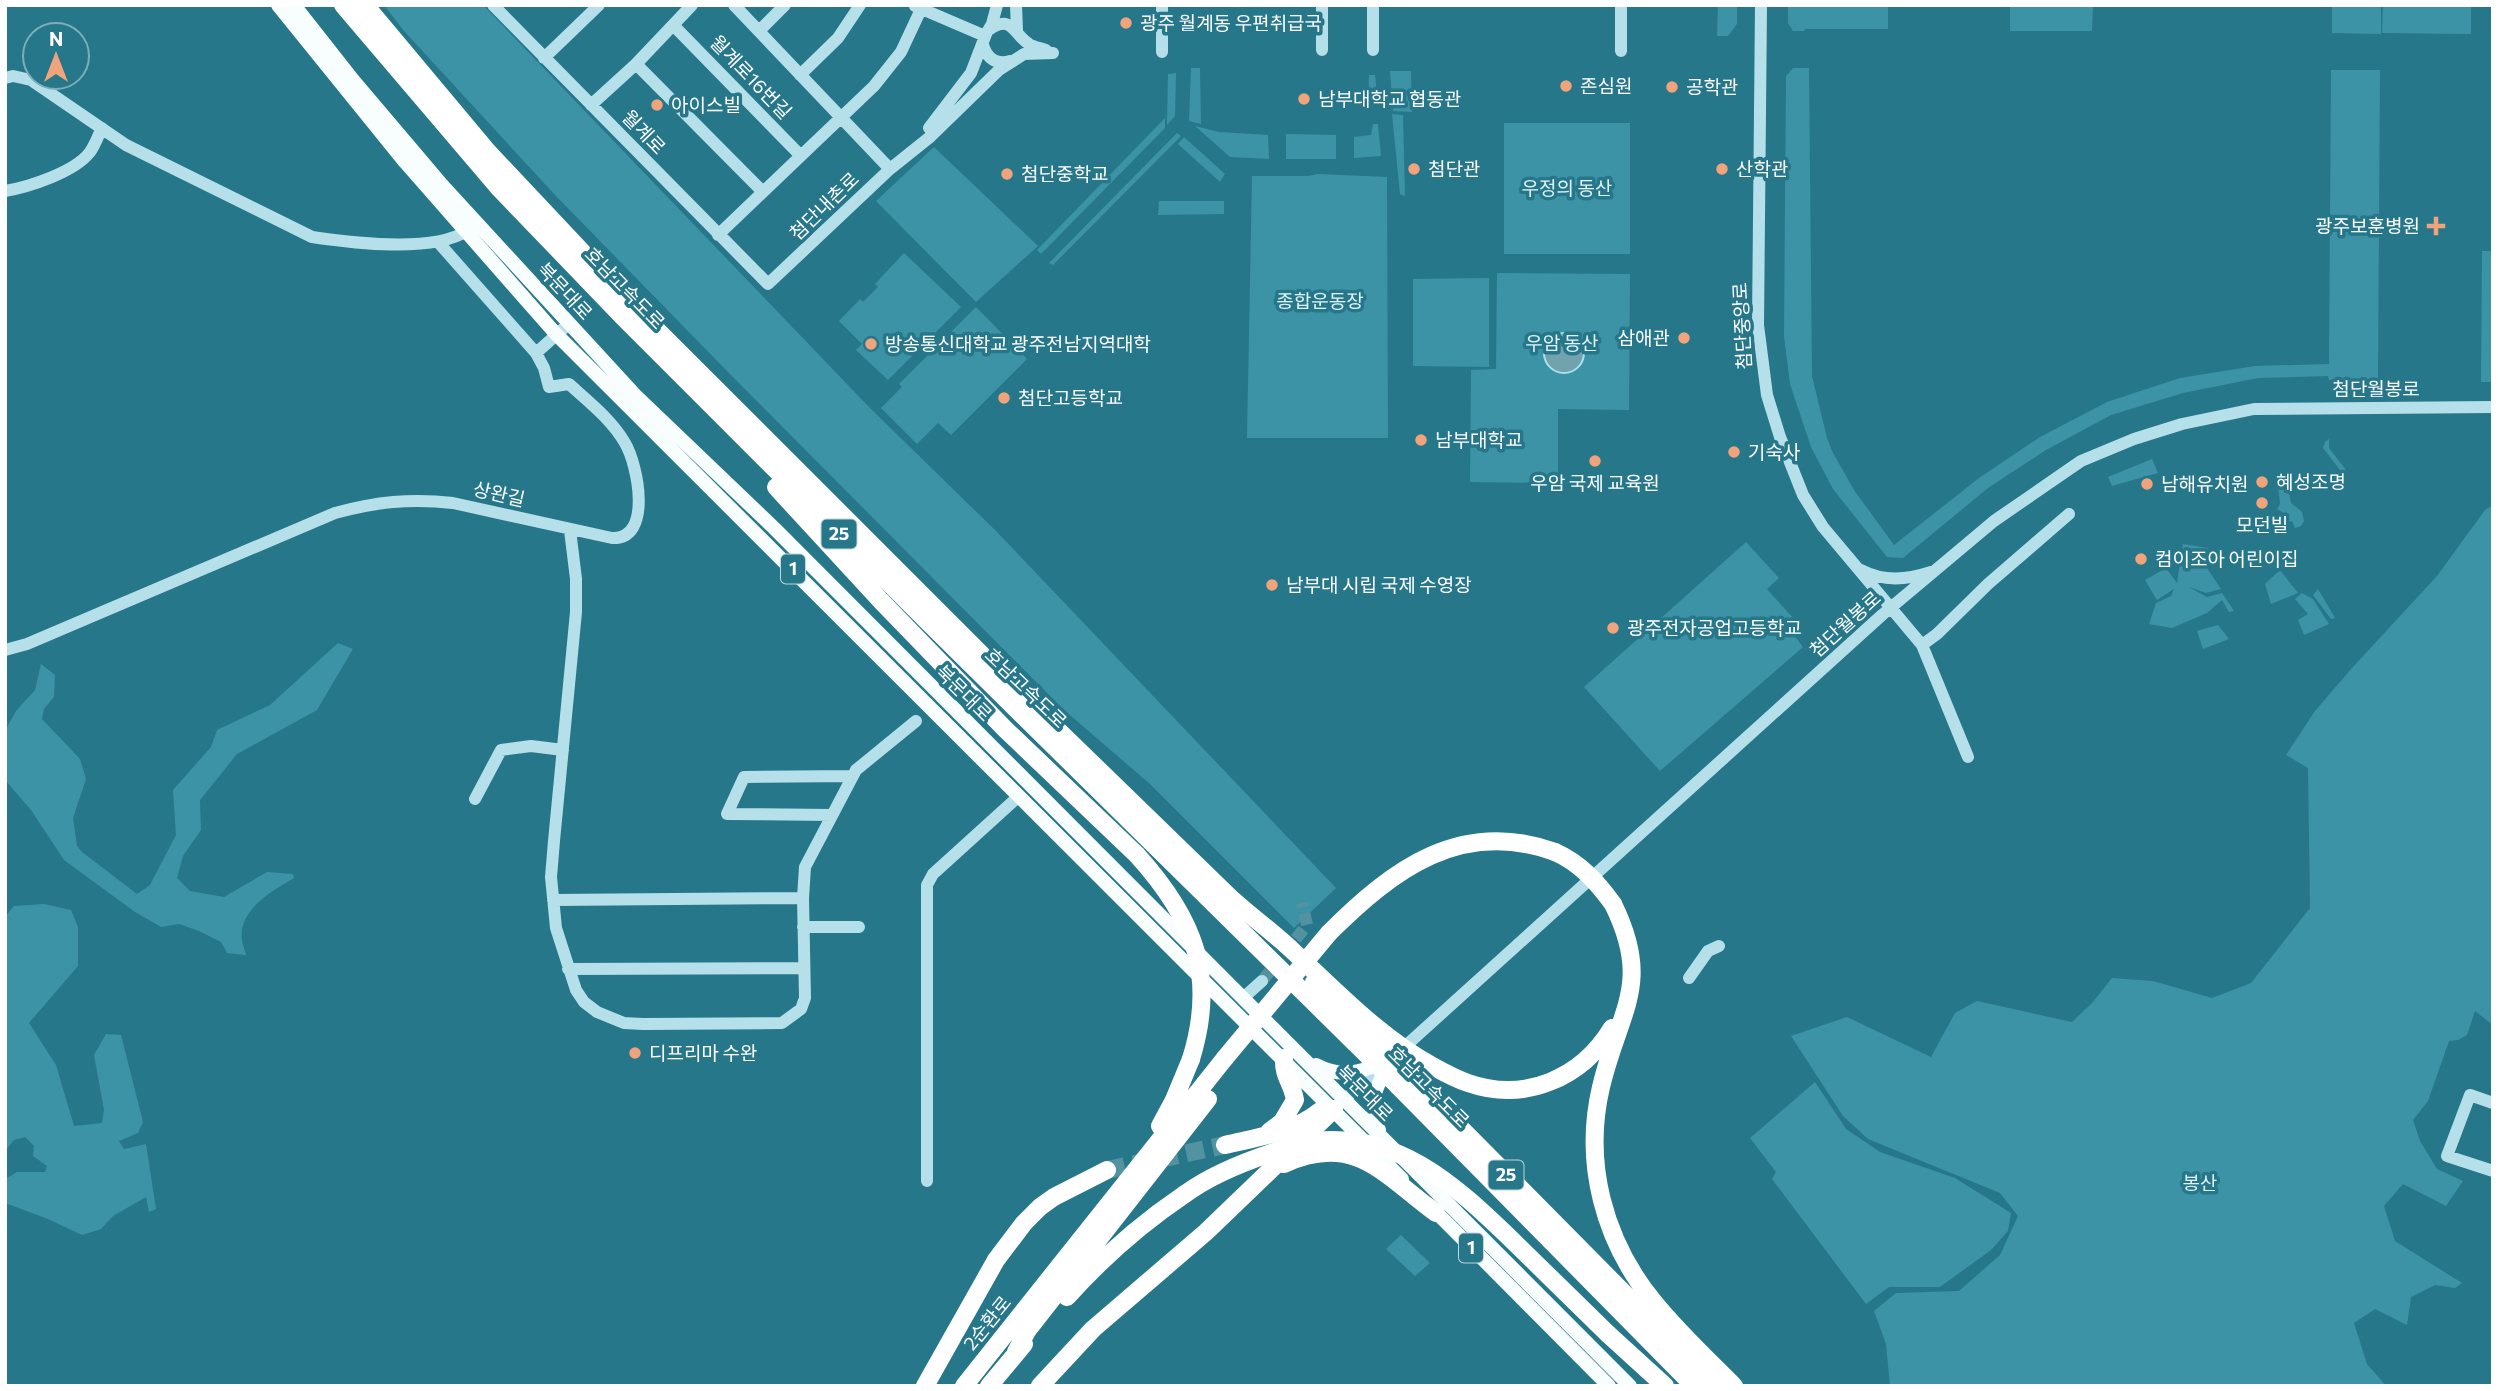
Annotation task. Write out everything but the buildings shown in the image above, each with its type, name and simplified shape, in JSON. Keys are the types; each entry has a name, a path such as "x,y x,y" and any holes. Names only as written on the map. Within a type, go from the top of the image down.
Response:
{"highway":[{"name":"호남고속도로","path":"344,5 498,187 624,318 930,625 1403,1080 1716,1386"},
{"name":"호남고속도로","path":"365,5 488,152 634,307 1032,706 1234,901 1360,1039"},
{"path":"624,318 669,375 748,455 881,601 1005,729 1137,855 1183,915 1198,961 1201,983 1200,1021 1191,1059 1164,1120 1043,1287"},
{"path":"1043,1287 1229,1062 1366,913 1395,889 1441,864 1485,853 1514,853 1538,858 1557,866 1578,880 1608,907 1625,929 1633,967 1627,1007 1607,1064 1596,1113 1595,1168 1601,1198 1611,1231 1626,1262 1653,1301 1734,1386"},
{"path":"1234,901 1294,951 1374,1026 1412,1055 1470,1084 1513,1090 1553,1081 1573,1072 1589,1059 1612,1028 1619,1012 1624,984 1608,907"},
{"path":"1264,1135 1282,1122 1295,1100 1293,1088 1283,1072 1291,1056"},
{"path":"1016,1353 1027,1331 1229,1062"},
{"name":"호남고속도로","path":"1403,1080 1694,1386"},
{"path":"1225,1145 1306,1122 1321,1110 1339,1105"},
{"path":"1040,1386 1093,1329 1206,1232 1339,1105"},
{"path":"989,1386 1100,1263 1147,1221 1198,1184 1237,1165 1306,1142 1346,1141 1412,1159 1445,1178 1475,1203 1665,1386"},
{"path":"1262,1180 1296,1158 1325,1151 1340,1151 1372,1164 1436,1213"},
{"path":"925,1386 996,1260 1024,1223 1054,1197 1107,1170"},
{"name":"2순환로","path":"964,1386 1043,1287"}],"main road":[{"name":"북문대로","path":"278,5 361,110 556,334 1018,796 1291,1056 1436,1213 1609,1386"},
{"name":"북문대로","path":"294,5 442,185 635,395 774,528 1243,998 1291,1056"},
{"path":"1291,1056 1328,1072 1346,1074 1366,1070 1396,1054"},
{"path":"1390,1145 1376,1125 1372,1103 1396,1054"},
{"name":"북문대로","path":"1339,1105 1390,1145 1630,1386"}],"street":[{"name":"월계로","path":"493,5 768,284"},
{"path":"591,105 636,64 692,5"},
{"path":"734,5 890,169"},
{"path":"759,32 785,5"},
{"path":"800,75 838,38 860,5"},
{"path":"906,155 946,108 971,73 997,5"},
{"path":"906,155 930,137 983,84 1013,60 1024,54 1053,52 1029,44 1019,33 1006,25 995,26 986,37 985,51 992,60 1004,63 1013,60 1022,48 1019,33 1016,5"},
{"path":"1162,5 1162,52"},
{"path":"1322,5 1322,50"},
{"path":"1373,5 1373,50"},
{"path":"1621,5 1621,51"},
{"name":"첨단중앙로","path":"1761,5 1758,325 1763,373 1780,437 1803,495 1824,527 1922,645 1968,757"},
{"path":"719,235 874,86 901,52 920,6 986,37"},
{"path":"544,58 592,8"},
{"name":"월계로16번길","path":"674,26 800,155"},
{"path":"636,64 762,191"},
{"path":"5,78 13,76 31,80 125,145 312,237 392,243 438,242 467,231"},
{"path":"5,191 27,187 71,169 90,152 103,128"},
{"name":"첨단내촌로","path":"768,284 906,155"},
{"name":"상완길","path":"5,650 27,644 335,513 370,504 410,499 429,500 612,538 630,534 638,515 634,466 625,443 599,412 569,384 549,387 544,368 536,353 438,242"},
{"path":"536,353 569,323"},
{"name":"첨단월봉로","path":"1339,1105 1890,609 1994,521 2081,461 2134,439 2182,424 2254,409 2493,407"},
{"path":"1922,645 2069,514"},
{"path":"570,530 576,579 576,612 554,841 552,900 556,928 576,990 584,1002 597,1012 609,1018 643,1024 782,1023 801,1009 805,998 805,867 853,776 916,721"},
{"path":"1857,567 1871,575 1891,579 1919,576 1934,571"},
{"path":"475,799 501,750 531,746 563,750"},
{"path":"832,815 727,814 744,777 853,776"},
{"path":"927,1181 927,885 933,874 1018,796"},
{"path":"552,900 803,898"},
{"path":"803,927 859,927"},
{"path":"1689,978 1708,951 1719,946"},
{"path":"568,968 804,968"},
{"path":"1243,998 1262,981"},
{"path":"2493,1103 2470,1095 2447,1157 2493,1171"}],"green space":[{"path":"384,5 483,5 870,408 996,531 1336,888 1294,928 1150,784 1063,709 728,372 556,196 404,31"},
{"path":"1718,5 1737,5 1737,24 1728,36 1717,36"},
{"path":"1788,5 1888,5 1888,29 1793,31 1788,23"},
{"path":"2010,5 2093,5 2092,31 2010,31"},
{"path":"2332,5 2381,5 2381,34 2332,33"},
{"path":"2383,5 2471,5 2471,34 2382,33"},
{"path":"1191,68 1200,68 1201,124 1189,121"},
{"path":"1793,68 1809,68 1812,376 1833,453 1854,490 1894,545 1979,478 2040,437 2107,402 2180,378 2255,366 2329,364 2331,70 2380,70 2378,381 2329,380 2328,376 2258,378 2183,393 2111,415 2046,450 1988,488 1903,558 1887,557 1833,489 1811,447 1790,384 1784,336 1786,76"},
{"path":"1390,71 1411,71 1412,112 1393,111"},
{"path":"1176,73 1175,116 1167,125 1168,74"},
{"path":"1369,75 1375,75 1378,106 1368,107"},
{"path":"1392,114 1403,115 1405,196 1400,194"},
{"path":"1165,118 1165,128 1041,254 1037,250"},
{"name":"우정의 동산","path":"1504,123 1630,123 1630,254 1504,254"},
{"path":"1373,124 1378,124 1381,156 1354,158 1354,137 1371,135"},
{"path":"1195,126 1219,132 1268,135 1269,159 1230,157"},
{"path":"1177,133 1181,136 1053,265 1049,263"},
{"path":"1286,134 1336,135 1336,159 1286,159"},
{"path":"1184,137 1225,174 1220,182 1178,144"},
{"path":"934,147 1038,246 976,302 876,201"},
{"name":"종합운동장","path":"1318,174 1387,177 1388,438 1247,438 1252,176"},
{"path":"1159,201 1224,201 1224,214 1158,215"},
{"path":"2482,251 2493,251 2493,382 2481,382"},
{"path":"904,253 961,307 888,380 856,350 862,344 839,321 860,299 863,302 878,287 875,284"},
{"name":"우암 동산","path":"1497,273 1630,274 1629,410 1558,409 1558,483 1470,482 1471,370 1496,369"},
{"path":"1489,278 1489,367 1413,366 1413,279"},
{"path":"976,307 1027,359 951,435 938,423 917,444 881,408 902,387 899,384"},
{"path":"2329,439 2329,448 2346,470 2343,474 2323,448"},
{"path":"2152,459 2158,473 2112,486 2108,477"},
{"path":"2287,483 2291,503 2302,512 2304,521 2301,526 2295,528 2287,515 2277,509 2280,504 2278,484"},
{"name":"봉산","path":"2493,505 2493,1025 2475,1011 2467,1035 2449,1041 2428,1101 2413,1120 2420,1141 2437,1169 2463,1181 2446,1206 2403,1184 2384,1206 2395,1241 2462,1283 2455,1288 2435,1285 2411,1297 2407,1325 2375,1309 2354,1323 2367,1364 2386,1386 1890,1386 1886,1344 1874,1311 1896,1293 1959,1291 2000,1255 2018,1216 2000,1193 1868,1139 1843,1116 1791,1036 1847,1017 1931,1057 1955,1013 1977,1001 2072,1022 2112,978 2153,981 2212,998 2251,983 2310,908 2308,768 2286,755 2315,711 2437,576 2485,510"},
{"path":"1746,542 1779,578 1767,589 1793,618 1790,630 1803,647 1660,771 1584,687"},
{"path":"2183,544 2208,548 2207,568 2221,589 2206,593 2189,587 2207,597 2222,593 2234,611 2229,612 2222,600 2207,613 2172,628 2149,624 2156,603 2171,596 2174,589 2157,600 2145,580 2166,568 2177,583"},
{"path":"2280,570 2298,593 2271,604 2265,584"},
{"path":"2318,589 2335,618 2331,619 2313,595"},
{"path":"2302,593 2313,599 2329,624 2304,635 2298,620 2308,614 2295,599"},
{"path":"2218,625 2229,639 2203,649 2197,631"},
{"path":"338,643 353,649 317,710 237,754 200,800 201,830 183,856 177,878 190,891 224,897 267,872 293,874 294,878 259,902 245,919 242,939 246,955 227,953 221,942 199,931 179,924 161,927 135,912 64,860 31,810 5,780 6,729 16,711 35,690 41,664 55,675 54,697 44,709 42,719 80,759 86,779 73,818 77,846 137,894 150,885 176,835 173,790 211,747 217,730 270,705"},
{"path":"44,904 71,910 78,927 78,966 29,1023 56,1065 74,1126 102,1123 104,1110 94,1055 106,1034 121,1035 143,1122 138,1133 119,1141 124,1149 146,1144 156,1209 149,1212 146,1197 113,1216 101,1229 82,1235 5,1203 5,1179 17,1172 45,1172 47,1166 33,1156 34,1146 25,1137 14,1140 5,1151 5,917 14,906"},
{"path":"1815,1082 1846,1129 1880,1152 1955,1178 2011,1213 2008,1231 1991,1250 1940,1287 1889,1287 1866,1304 1772,1179 1776,1172 1750,1138"},
{"path":"1401,1235 1430,1263 1415,1276 1386,1249"}],"shaded area":[{"path":"1564,333 1572,334 1578,339 1583,345 1583,361 1578,367 1572,372 1564,373 1556,372 1550,367 1545,361 1544,353 1545,345 1550,339 1556,334"}],"tunnel":[{"path":"1262,981 1307,925 1302,903"},
{"path":"1107,1170 1225,1145"}],"place":[{"name":"광주 월계동 우편취급국","path":"1126,23"},
{"name":"존심원","path":"1566,86"},
{"name":"공학관","path":"1672,87"},
{"name":"남부대학교 협동관","path":"1304,99"},
{"name":"아이스빌","path":"657,105"},
{"name":"첨단관","path":"1414,169"},
{"name":"산학관","path":"1722,169"},
{"name":"첨단중학교","path":"1007,174"},
{"name":"광주보훈병원","path":"2436,226"},
{"name":"삼애관","path":"1684,338"},
{"name":"방송통신대학교 광주전남지역대학","path":"871,344"},
{"name":"첨단고등학교","path":"1004,398"},
{"name":"남부대학교","path":"1421,440"},
{"name":"기숙사","path":"1734,452"},
{"name":"우암 국제 교육원","path":"1595,461"},
{"name":"혜성조명","path":"2262,482"},
{"name":"남해유치원","path":"2147,484"},
{"name":"모던빌","path":"2262,503"},
{"name":"컴이조아 어린이집","path":"2141,559"},
{"name":"남부대 시립 국제 수영장","path":"1272,585"},
{"name":"광주전자공업고등학교","path":"1613,628"},
{"name":"디프리마 수완","path":"635,1053"}]}
